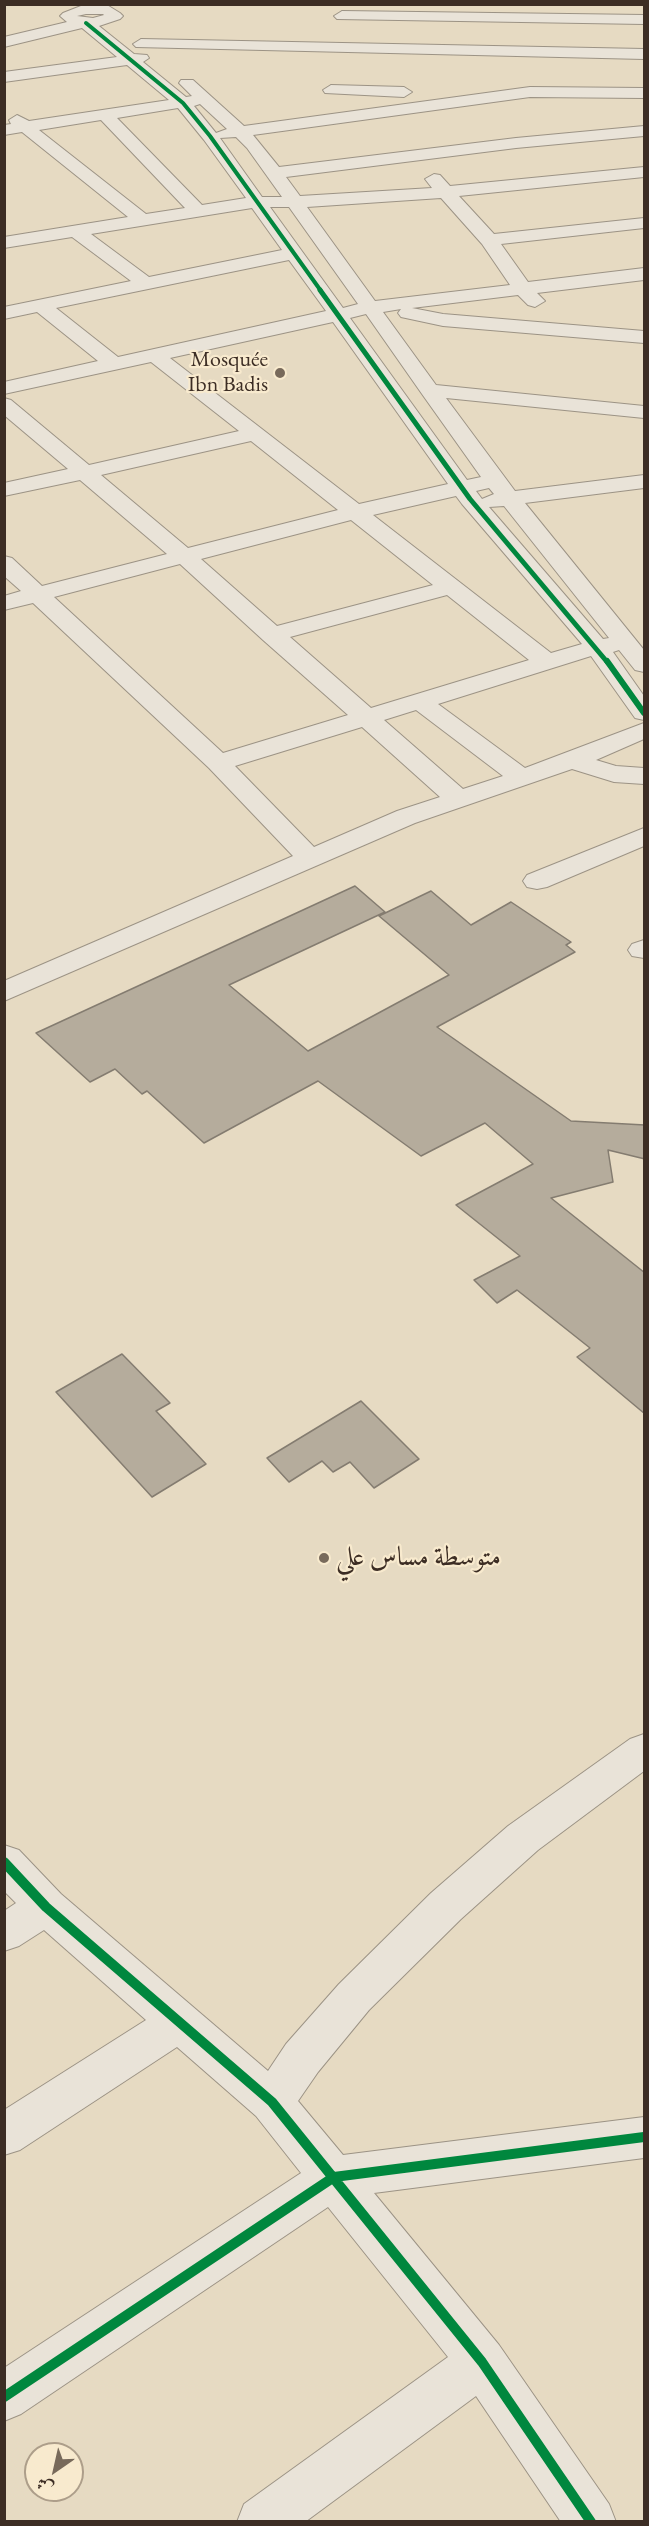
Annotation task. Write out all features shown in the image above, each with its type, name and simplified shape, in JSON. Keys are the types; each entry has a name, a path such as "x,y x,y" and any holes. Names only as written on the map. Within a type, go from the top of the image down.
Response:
{"street":[{"path":"328,118 342,10 530,12 645,20"},
{"path":"530,12 530,92"},
{"path":"4,42 89,13"},
{"path":"4,31 89,13 206,99 242,132 276,173 502,489 635,642 645,665"},
{"path":"4,77 142,53 336,47 645,54"},
{"path":"142,53 210,136 255,202 295,253 336,314 469,495 597,647 645,713"},
{"path":"331,90 488,96"},
{"path":"210,136 488,96 530,92 645,93"},
{"path":"4,130 206,99"},
{"path":"463,99 480,114"},
{"path":"4,107 26,128 142,220"},
{"path":"105,116 197,210"},
{"path":"498,128 516,142"},
{"path":"276,173 416,157 516,142 645,131"},
{"path":"416,157 489,240 523,289 564,329"},
{"path":"4,243 78,233 197,210 255,202 296,202 445,192 645,172"},
{"path":"489,240 645,223"},
{"path":"78,233 145,284"},
{"path":"4,312 295,253"},
{"path":"4,388 373,307 645,274"},
{"path":"394,304 410,314 426,318 645,337"},
{"path":"40,305 113,363"},
{"path":"624,335 645,332"},
{"path":"153,354 548,662"},
{"path":"429,390 645,412"},
{"path":"4,404 185,556 366,720 457,798"},
{"path":"4,490 255,434"},
{"path":"4,603 356,512 502,489 645,481"},
{"path":"4,563 218,763 309,857"},
{"path":"271,635 452,587"},
{"path":"218,763 366,720 597,647 635,642"},
{"path":"419,702 522,778"},
{"path":"4,992 309,857 457,798 572,761 645,730"},
{"path":"572,761 614,774 645,776"},
{"path":"537,881 645,836"},
{"path":"272,2102 302,2058 354,1997 446,1906 523,1838 645,1750"},
{"path":"4,1862 46,1906 272,2102 482,2362 591,2522"},
{"path":"4,1933 46,1906"},
{"path":"4,2136 180,2022"},
{"path":"4,2397 334,2177 645,2137"},
{"path":"262,2522 482,2362"}],"building":[{"path":"355,886 385,912 229,985 308,1051 449,975 379,916 431,891 471,925 511,902 571,942 566,945 575,952 437,1027 571,1121 645,1125 645,1159 608,1150 613,1182 551,1198 645,1273 645,1414 577,1357 590,1348 517,1290 497,1303 474,1280 520,1256 456,1205 533,1164 485,1123 421,1156 318,1081 204,1143 147,1091 142,1094 115,1069 90,1082 36,1033"},
{"path":"122,1354 170,1403 156,1411 206,1464 152,1497 56,1392"},
{"path":"361,1401 419,1459 374,1488 350,1462 333,1472 322,1461 289,1482 267,1458"}],"cycle path":[{"path":"86,23 183,103 210,136 470,499 597,647 644,713"},
{"path":"4,1862 46,1907 272,2102 482,2362 591,2522"},
{"path":"4,2397 334,2177 644,2137"}],"place":[{"name":"Mosquée Ibn Badis","path":"280,373"},
{"name":"متوسطة مساس علي","path":"324,1558"}]}
